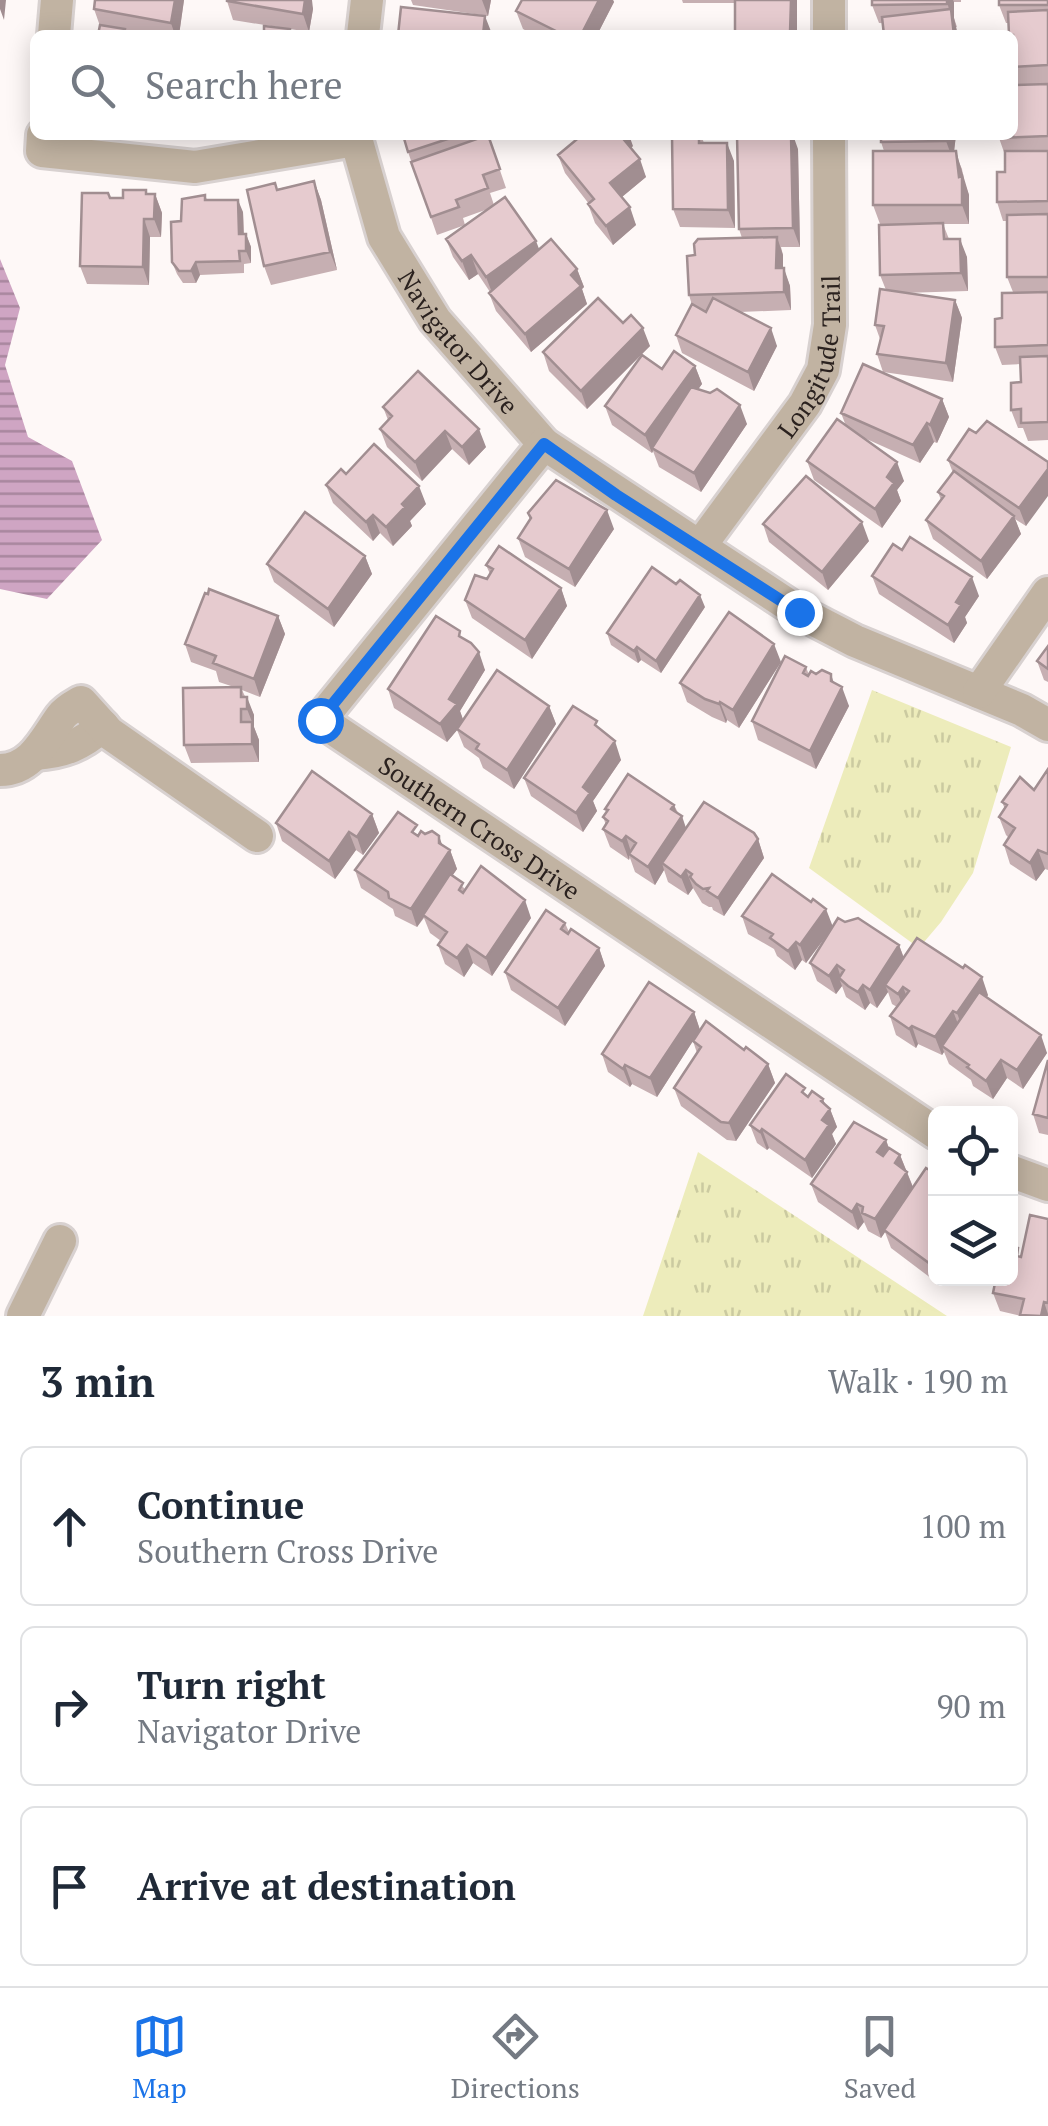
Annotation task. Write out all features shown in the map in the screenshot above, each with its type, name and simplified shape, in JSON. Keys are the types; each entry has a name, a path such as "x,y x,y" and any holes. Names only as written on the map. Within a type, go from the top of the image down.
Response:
{"street":[{"path":"54,30 57,0"},
{"path":"364,30 367,0"},
{"path":"829,0 829,30"},
{"path":"43,140 42,151 195,167 344,140"},
{"name":"Navigator Drive","path":"356,140 384,237 434,320 544,444 799,612 855,641 1048,725"},
{"name":"Longitude Trail","path":"700,546 804,404 823,370 830,325 830,140"},
{"name":"Southern Cross Drive","path":"544,444 320,720 928,1128"},
{"path":"978,692 1048,592"},
{"path":"0,770 8,770 36,754 63,713 81,702 103,726 257,836"},
{"path":"36,754 60,753 82,743 103,726"},
{"path":"1018,1174 1048,1185"},
{"path":"23,1316 60,1241"}],"green space":[{"path":"872,690 1011,747 973,873 919,948 809,868"},
{"path":"698,1152 947,1316 643,1316"}],"shaded area":[{"path":"0,259 20,308 5,365 28,437 72,461 102,540 47,599 0,589"}],"building":[{"path":"95,0 175,0 171,23 94,9"},
{"path":"227,0 305,0 303,14"},
{"path":"522,0 599,0 584,30 554,30 516,11"},
{"path":"735,0 791,0 790,30 735,30"},
{"path":"872,0 947,0 947,4 872,5"},
{"path":"999,0 1048,0 1048,5 999,5"},
{"path":"401,7 485,16 484,30 399,30"},
{"path":"951,9 953,30 883,30 882,17"},
{"path":"1048,10 1048,65 1018,67 1018,30 1009,30 1008,12"},
{"path":"100,25 125,29 125,30 99,30"},
{"path":"264,26 290,29 290,30 264,30"},
{"path":"1048,84 1048,136 1018,137 1018,85"},
{"path":"404,140 445,140 408,152"},
{"path":"474,140 490,140 500,169 483,175 488,188 456,200 459,207 431,217 411,162"},
{"path":"576,140 624,140 640,159 610,183 630,207 606,226 588,204 594,199 558,155"},
{"path":"672,140 727,143 728,210 673,209"},
{"path":"737,140 791,140 793,228 739,229"},
{"path":"881,140 946,140 946,141"},
{"path":"873,151 956,151 959,177 962,176 962,205 873,205"},
{"path":"1005,151 1048,151 1048,201 997,202 997,172 1005,172"},
{"path":"314,181 330,252 264,266 247,190 275,183 277,190"},
{"path":"123,190 155,194 154,219 144,219 143,267 80,266 82,193 108,193 110,198 123,198"},
{"path":"205,195 205,200 238,200 239,234 246,234 246,251 239,251 240,261 196,262 191,271 179,271 172,262 171,222 181,221 182,199"},
{"path":"505,197 536,241 486,277 471,255 462,261 446,239"},
{"path":"1048,214 1048,277 1007,277 1007,215"},
{"path":"943,223 944,239 960,239 961,273 880,275 879,225"},
{"path":"777,237 776,268 784,268 784,292 689,295 687,256 695,255 694,244 698,239"},
{"path":"551,239 577,269 571,275 581,286 525,334 489,293"},
{"path":"880,289 955,300 946,363 877,354 884,326 875,325"},
{"path":"1048,292 1048,345 995,347 995,319 1002,318 1002,293"},
{"path":"598,298 623,323 631,315 643,328 581,391 543,352"},
{"path":"713,298 771,328 748,372 676,335 692,304 706,312"},
{"path":"674,351 695,366 645,435 605,406 642,355 662,369"},
{"path":"1048,356 1048,422 1021,423 1021,409 1011,410 1011,383 1021,382 1020,357"},
{"path":"863,364 942,399 930,425 927,423 913,445 841,413"},
{"path":"418,371 479,429 462,447 445,431 415,462 380,429 392,416 383,407"},
{"path":"691,387 710,393 717,389 740,405 694,473 652,448"},
{"path":"837,419 897,462 887,477 894,483 875,509 807,461"},
{"path":"987,421 1048,462 1048,469 1019,508 948,460 969,429 976,433"},
{"path":"374,444 419,486 386,527 373,515 366,522 326,485 341,469 346,474"},
{"path":"954,471 1014,516 981,561 926,520 944,496 938,492"},
{"path":"806,476 862,522 822,572 763,524"},
{"path":"556,480 607,510 569,569 518,538 531,518 528,513"},
{"path":"305,512 365,556 328,609 267,564"},
{"path":"910,537 972,577 956,602 961,605 948,625 872,576 893,544 902,550"},
{"path":"499,546 561,588 525,640 465,600 475,575 487,579 493,569 486,565"},
{"path":"652,567 700,595 656,661 607,633"},
{"path":"209,589 278,616 254,679 213,663 216,656 185,644"},
{"path":"729,612 774,644 733,710 680,683"},
{"path":"436,616 460,631 459,636 479,652 449,699 457,704 440,724 388,689"},
{"path":"1048,646 1048,669 1037,661"},
{"path":"785,656 806,667 803,673 808,676 811,671 816,674 822,670 842,687 810,751 752,721"},
{"path":"497,670 549,706 507,770 476,749 479,744 457,729"},
{"path":"241,687 241,697 247,697 247,709 241,709 241,722 252,722 252,744 184,745 183,688"},
{"path":"573,706 597,721 595,725 615,741 583,787 590,793 576,813 524,778"},
{"path":"1048,769 1048,854 1038,850 1030,863 1004,845 1015,828 999,817 1007,805 1002,802 1020,777 1034,790"},
{"path":"312,771 372,814 357,837 349,832 329,861 276,823"},
{"path":"628,774 674,805 671,809 682,816 648,867 629,854 636,843 626,836 622,841 603,829 608,821 603,817 608,810 605,809"},
{"path":"704,802 758,839 718,898 707,891 709,888 696,884 686,870 681,877 662,863"},
{"path":"398,812 417,825 412,832 418,836 421,831 432,831 439,836 439,843 450,850 411,909 389,898 388,892 355,870"},
{"path":"481,866 525,900 486,958 467,945 457,958 438,945 447,932 423,915 450,874 463,883 459,890 463,893"},
{"path":"772,874 826,909 800,945 796,942 788,951 770,938 773,934 742,916"},
{"path":"546,910 565,923 561,929 568,934 571,929 599,948 558,1008 505,972"},
{"path":"838,918 845,922 858,918 899,945 870,990 863,985 858,992 848,986 839,978 844,970 837,965 829,976 810,963"},
{"path":"917,938 982,977 935,1037 912,1026 909,1029 890,1016 909,991 903,987 898,994 885,985"},
{"path":"649,982 694,1012 650,1078 625,1065 623,1069 602,1054"},
{"path":"979,992 1041,1035 1017,1070 1001,1060 986,1081 942,1046"},
{"path":"706,1021 768,1064 729,1123 721,1122 674,1088 701,1047 693,1041"},
{"path":"1048,1060 1048,1118 1033,1114"},
{"path":"786,1074 805,1088 802,1092 808,1097 812,1091 830,1109 822,1120 829,1125 805,1160 762,1129 760,1132 750,1125"},
{"path":"854,1122 886,1140 877,1152 883,1156 889,1148 900,1155 895,1163 907,1172 875,1219 862,1213 863,1207 857,1204 852,1212 811,1184"},
{"path":"926,1168 928,1169 928,1262 884,1230"},
{"path":"1030,1215 1048,1219 1048,1303 1044,1302 1041,1316 1020,1315 1024,1299 993,1293 994,1286 1018,1286 1018,1256 1021,1257"}],"route":[{"path":"320,720 544,444 799,612"}]}
